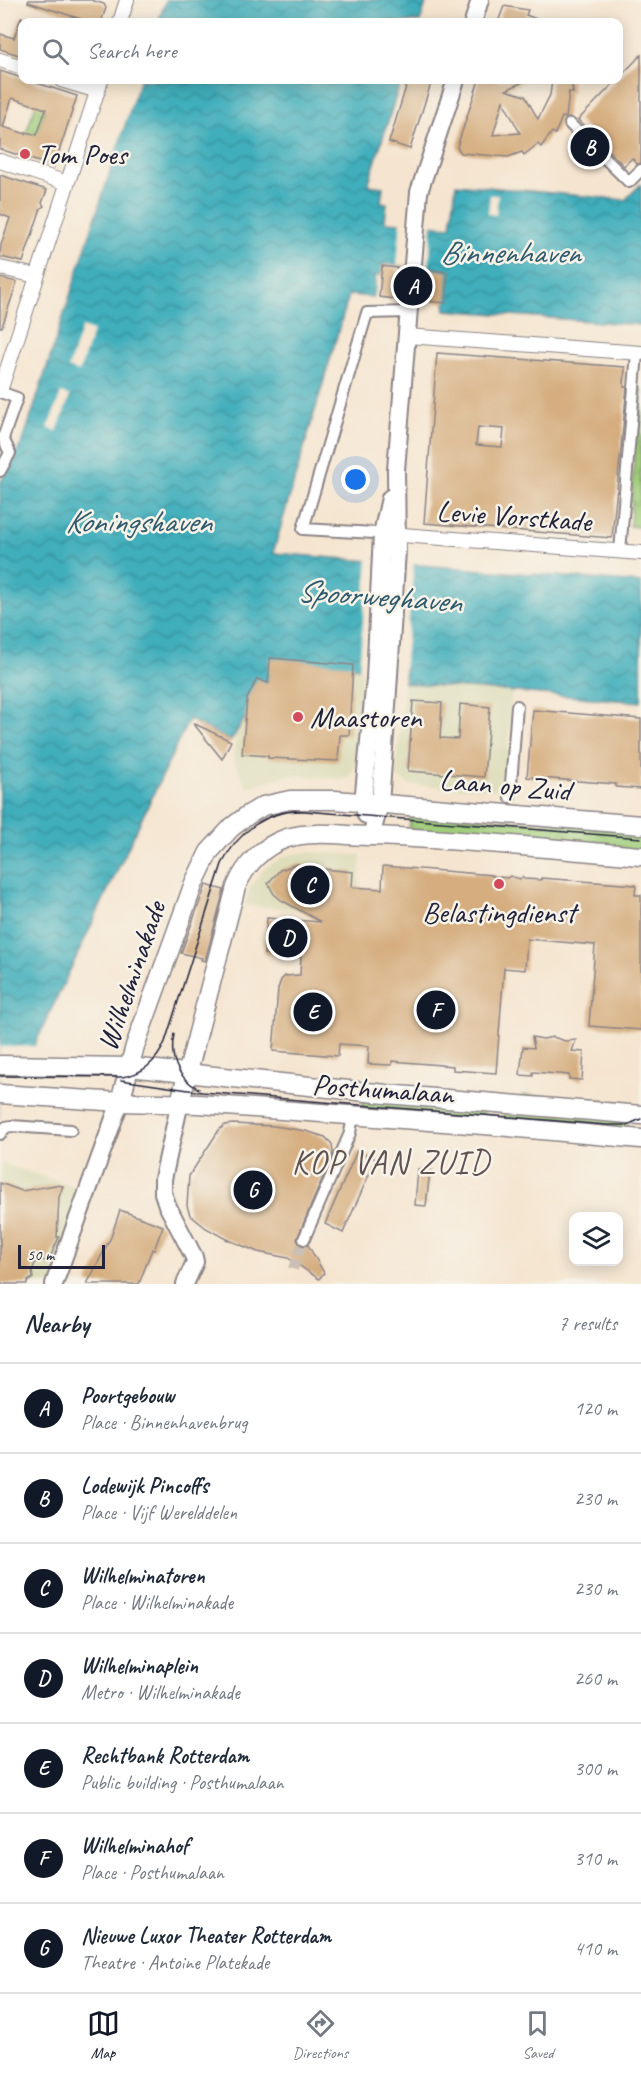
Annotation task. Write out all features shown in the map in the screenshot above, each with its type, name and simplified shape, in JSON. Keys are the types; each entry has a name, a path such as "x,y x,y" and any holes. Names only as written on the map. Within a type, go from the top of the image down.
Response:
{"main road":[{"name":"Wilhelminakade","path":"120,1102 129,1067 194,883 202,862 220,838 253,812 281,801 310,799 372,804"},
{"name":"Laan op Zuid","path":"372,804 641,825"},
{"path":"180,1102 236,887 247,867 270,846 293,837 324,834 371,836"},
{"name":"Laan op Zuid","path":"371,836 641,856"},
{"name":"Posthumalaan","path":"0,1065 129,1067 386,1094 641,1115"},
{"name":"Posthumalaan","path":"0,1094 120,1102 180,1102 641,1139"}],"street":[{"path":"121,18 126,0"},
{"path":"474,18 480,0"},
{"path":"0,60 18,66"},
{"path":"412,272 419,192 455,84"},
{"path":"0,471 10,453 3,438 17,398 1,385 99,85"},
{"path":"570,124 629,182 641,170"},
{"path":"0,161 67,183"},
{"path":"0,268 37,276"},
{"path":"371,836 382,680 387,540 396,470 409,304 367,313 303,528 387,540"},
{"path":"407,336 639,353 620,551"},
{"name":"Levie Vorstkade","path":"387,540 641,553"},
{"path":"510,797 517,706"},
{"name":"Wilhelminakade","path":"54,1284 120,1102"},
{"path":"180,1102 162,1187 167,1205 194,1257 195,1263 185,1284"},
{"path":"304,1239 351,1133 353,1115"},
{"path":"0,1134 6,1127 11,1126 71,1130"}],"shaded area":[{"name":"Maastoren","path":"277,665 363,668 355,767 349,777 344,779 291,775 247,788 233,759 236,733"},
{"path":"404,683 512,692 505,790 410,785 398,778 396,772"},
{"path":"307,852 361,855 357,915 244,905 250,887 264,869 284,856"},
{"path":"1,1163 92,1192 59,1284 0,1284"}],"green space":[{"path":"39,95 49,98 37,138 26,134"},
{"path":"638,389 641,389 641,527 630,526"},
{"path":"411,813 641,830 641,851 409,831"},
{"path":"522,1095 629,1103 628,1110 521,1101"},
{"path":"363,1096 483,1107 482,1122 362,1113"},
{"path":"505,1109 628,1118 626,1134 503,1123"}],"water":[{"path":"166,0 427,0 421,18 159,18"},
{"name":"Koningshaven","path":"138,84 400,84 368,185 383,187 381,202 387,203 386,222 451,227 456,184 625,200 641,184 641,325 445,310 448,271 431,268 383,264 381,275 376,275 374,297 349,295 273,553 641,583 641,702 404,683 405,669 277,665 231,741 189,719 0,1118 0,483 23,441"}],"pier":[{"path":"135,84 138,84 23,438 20,437"},
{"path":"490,195 498,195 496,215 488,214"},
{"path":"401,220 432,223 429,268 397,265"},
{"path":"82,327 93,331 79,372 68,368"},
{"path":"61,393 70,396 57,431 48,428"},
{"path":"368,559 414,563 403,681 401,681 402,672 359,671"},
{"path":"38,1046 3,1119 0,1119 0,1047"}],"building":[{"path":"29,0 91,0 104,4 106,8 102,18 78,18 28,2"},
{"path":"504,6 528,10 526,15 534,18 500,18"},
{"path":"18,26 18,55 0,49 0,34 14,38"},
{"path":"641,55 641,163 637,164 632,158 624,166 578,120 613,84 623,84 623,74"},
{"path":"0,71 18,77 18,84 40,84 77,96 54,167 0,149","holes":["12,98 46,109 37,135 3,127"]},
{"path":"407,84 431,84 410,149 389,142"},
{"path":"478,84 519,84 506,90 525,96 538,119 550,95 551,84 572,84 573,93 569,92 566,118 562,117 555,134 552,132 541,147 538,144 524,155 522,152 508,157 461,153 457,147","holes":["503,101 520,133 493,135"]},
{"path":"0,175 47,190 42,203 44,206 41,208 23,262 0,257 1,245 10,218 0,214"},
{"path":"382,266 397,268 396,275 402,275 403,281 409,286 402,290 399,296 394,295 394,299 379,297"},
{"path":"429,270 448,272 446,303 426,301 427,298 420,297 419,291 413,286 420,282 422,277 428,278"},
{"path":"0,278 17,282 2,327 0,327"},
{"path":"437,353 625,367 624,387 627,387 612,538 424,523","holes":["478,427 504,429 502,447 476,445"]},
{"name":"Maastoren","path":"270,658 353,665 349,735 340,735 338,761 268,758 268,756 242,754 247,699 257,679 268,683"},
{"path":"413,701 442,703 440,738 458,739 460,704 490,707 484,777 408,771"},
{"path":"533,710 641,719 641,789 616,787 616,784 527,777"},
{"path":"193,723 231,741 222,759"},
{"path":"297,864 353,872 352,887 382,889 383,866 507,878 510,876 520,879 522,877 524,879 541,880 541,878 636,885 635,895 641,895 641,1030 589,1026 595,945 527,939 525,970 504,968 496,1073 453,1070 453,1066 392,1061 392,1065 368,1064 369,1046 339,1044 338,1056 273,1051 278,989 285,976 300,975 301,957 264,954 267,918 321,922 281,900 274,894 268,883 280,870"},
{"path":"206,885 224,890 205,961 201,960 202,958 181,953"},
{"path":"532,1037 576,1040 572,1051 584,1052 582,1080 569,1079 569,1075 533,1072 533,1076 520,1075 523,1047 534,1048"},
{"path":"225,1125 274,1126 306,1131 325,1137 332,1144 333,1153 297,1239 301,1246 308,1245 324,1273 319,1279 288,1258 258,1252 226,1239 206,1228 190,1215 187,1206 189,1176 219,1130"},
{"path":"357,1151 376,1159 343,1233 325,1224"},
{"path":"418,1169 430,1170 426,1206 415,1205"},
{"path":"0,1183 22,1191 55,1185 63,1186 59,1197 57,1237 59,1237 48,1262 37,1258 32,1271 33,1278 27,1284 0,1284"},
{"path":"120,1210 163,1226 139,1284 87,1284 111,1237"}],"tunnel":[{"path":"293,1269 304,1239"}],"tram line":[{"path":"0,1076 122,1077 148,1066 158,1055 165,1042 222,864 236,842 266,818 291,811 304,811 641,838"},
{"path":"174,1034 173,1051 176,1066 185,1079 199,1089"},
{"path":"121,1080 202,1092 607,1125 627,1125 641,1119"}],"place":[{"name":"Lodewijk Pincoffs","path":"590,147"},
{"name":"Tom Poes","path":"25,154"},
{"name":"Poortgebouw","path":"413,286"},
{"name":"Maastoren","path":"298,717"},
{"name":"Belastingdienst","path":"499,884"},
{"name":"Wilhelminatoren","path":"310,885"},
{"name":"Wilhelminaplein","path":"288,938"},
{"name":"Wilhelminahof","path":"436,1010"},
{"name":"Rechtbank Rotterdam","path":"313,1012"},
{"name":"Nieuwe Luxor Theater Rotterdam","path":"253,1190"}],"district":[{"name":"KOP VAN ZUID","path":"391,1162"}],"water label":[{"name":"Binnenhaven","path":"510,252"},
{"name":"Spoorweghaven","path":"379,596"}]}
